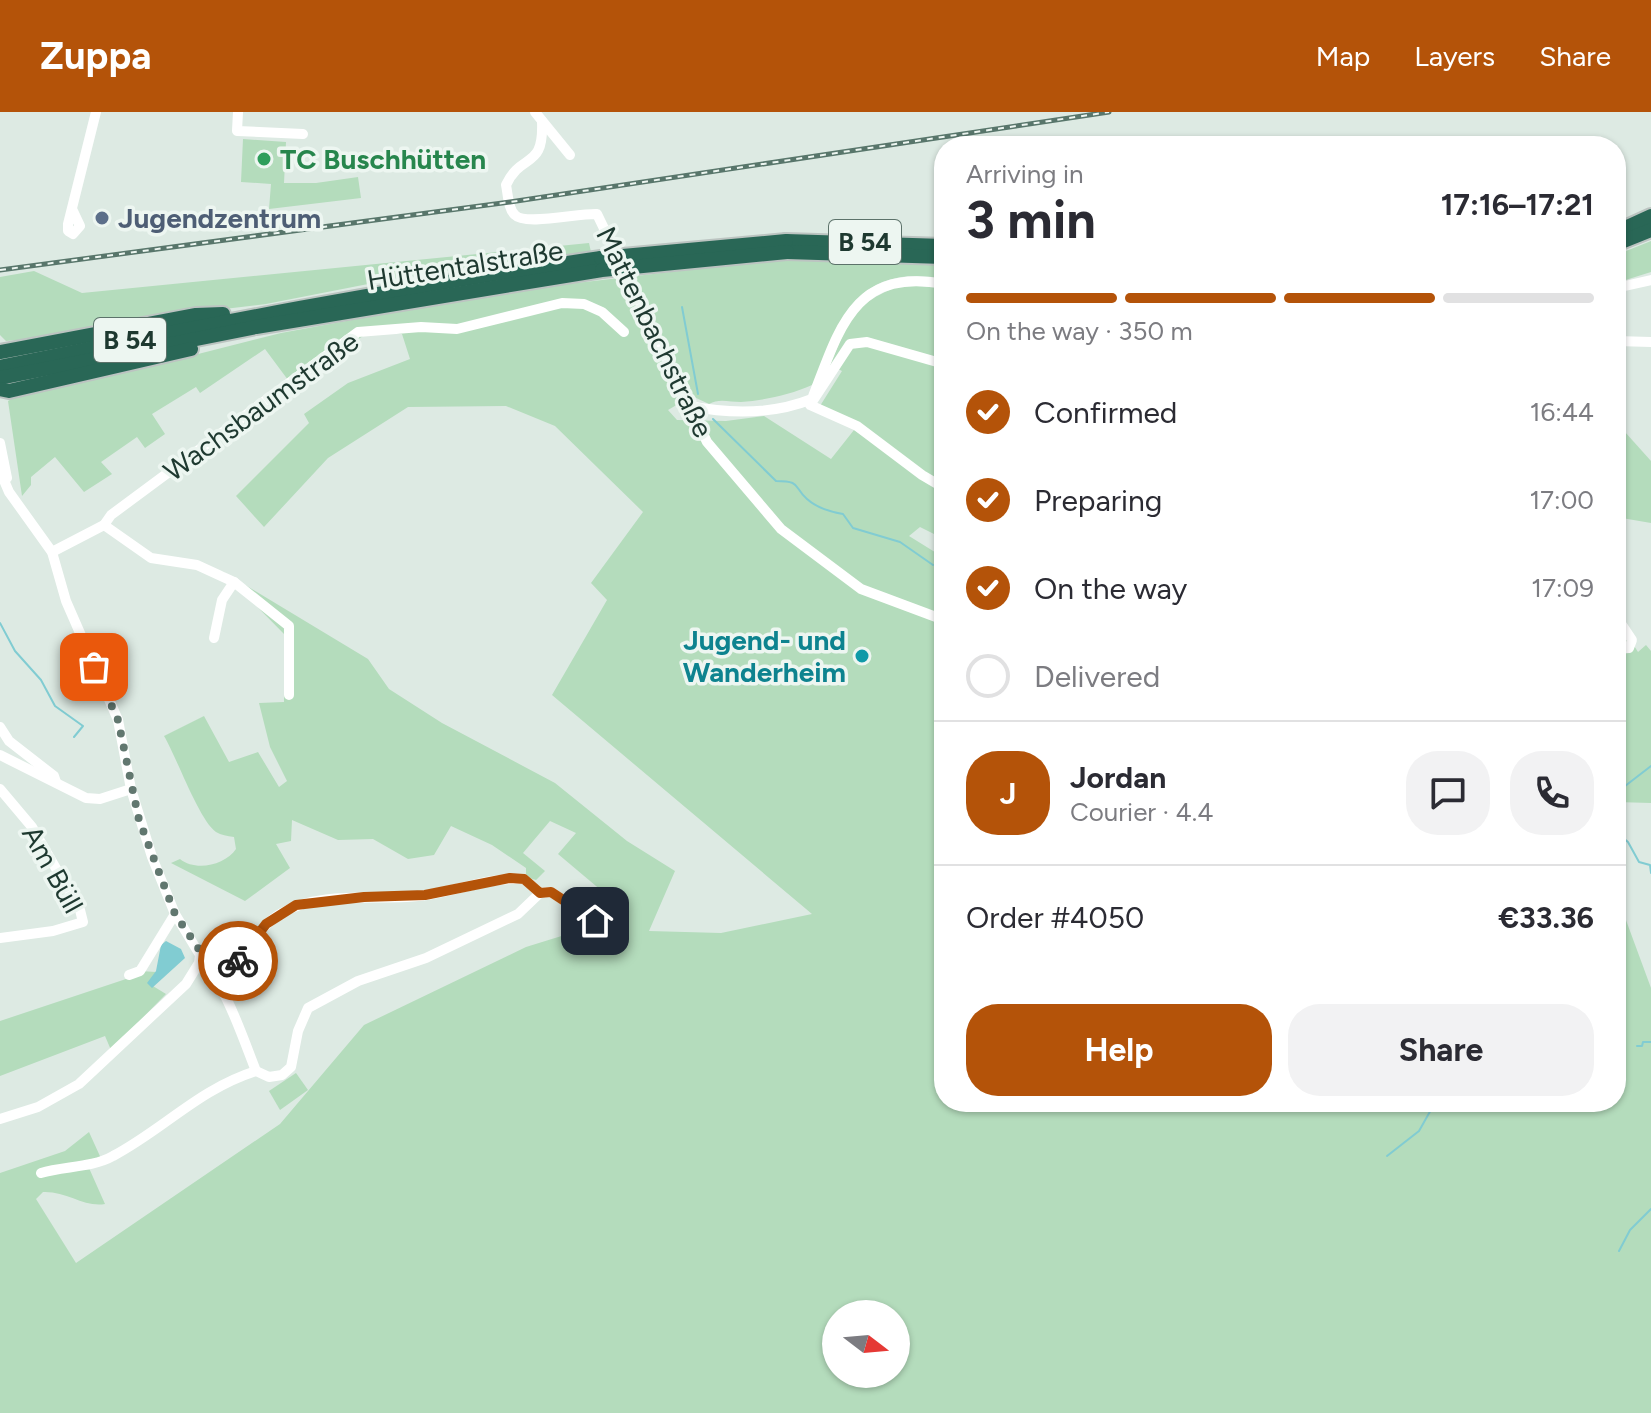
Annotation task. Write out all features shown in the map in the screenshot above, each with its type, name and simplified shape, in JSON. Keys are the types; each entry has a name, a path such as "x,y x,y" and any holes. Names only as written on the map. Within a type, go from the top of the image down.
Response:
{"highway":[{"path":"1626,227 1651,216"},
{"path":"1626,240 1651,230"},
{"name":"Hüttentalstraße","path":"0,367 258,320 454,279 786,246 934,246"},
{"name":"Hüttentalstraße","path":"786,246 934,256"},
{"path":"0,352 196,315 258,320"},
{"path":"1,404 3,386 197,348 258,320"}],"street":[{"path":"72,209 96,112"},
{"path":"238,112 237,131 303,134"},
{"name":"Mattenbachstraße","path":"539,116 570,155"},
{"name":"Mattenbachstraße","path":"539,116 543,142 538,154 518,169 506,185 512,212 518,218 532,221 576,213 597,214 707,442 781,529 861,589 934,616"},
{"path":"1626,286 1651,280"},
{"path":"934,283 897,281 868,295 847,314 810,405 857,426 934,482"},
{"name":"Wachsbaumstraße","path":"52,552 104,525 111,515 358,332 421,327 457,329 562,303 584,304 602,312 624,332"},
{"path":"1626,341 1651,342"},
{"path":"689,406 736,413 797,405 812,399 850,344 867,342 934,361"},
{"path":"0,443 5,494"},
{"path":"0,471 5,494 52,552 66,601 118,720 139,820 175,914 200,959 217,976 256,1071"},
{"path":"104,525 151,558 197,565 234,582 289,626 289,695"},
{"path":"214,638 222,600 234,582"},
{"path":"1626,631 1632,640 1626,648"},
{"path":"0,727 9,741 54,776 57,784"},
{"name":"Am Büll","path":"0,755 86,798 100,799 131,789"},
{"name":"Am Büll","path":"0,789 32,827 80,910 83,922 53,931 0,938"},
{"path":"217,976 232,969 266,924 296,905 364,897 425,895 510,878 524,879 540,893"},
{"path":"41,1173 111,1158 200,1096 234,1078 256,1071 269,1077 282,1075 291,1067 298,1031 308,1008 358,981 426,958 518,914 540,893 551,892 595,921"},
{"path":"129,975 140,971 175,914"},
{"path":"0,1119 38,1107 79,1084 186,984 200,959"}],"green space":[{"name":"TC Buschhütten","path":"243,139 286,142 284,183 316,183 358,177 361,198 269,209 271,184 241,182"},
{"path":"1651,241 1651,272 1626,280 1626,251"},
{"path":"589,243 591,252 414,275 266,304 165,316 52,337 6,341 0,335 0,277 34,271 82,293"},
{"path":"781,259 878,260 934,265 934,278 906,276 890,279 862,295 841,322 812,385 795,392 741,402 709,404 692,396 668,410 677,420 726,421 764,416 831,459 854,430 934,482 934,534 920,527 909,536 934,552 934,1112 1626,1112 1626,920 1651,988 1651,1413 0,1413 0,1173 65,1151 89,1132 104,1165 89,1168 105,1204 90,1204 52,1192 43,1192 36,1199 76,1263 280,1124 364,1025 526,947 584,929 586,920 596,918 615,902 558,854 576,833 550,821 523,853 545,871 536,880 526,877 526,868 492,845 451,826 434,855 408,859 373,839 338,840 292,820 291,841 276,844 290,868 245,901 171,863 180,859 194,865 210,865 225,859 236,849 234,837 216,832 209,825 164,736 204,716 229,762 258,752 279,787 287,781 270,747 259,703 284,702 284,634 222,571 368,659 389,689 442,723 555,783 627,841 675,871 649,931 721,933 812,914 552,695 607,600 591,583 643,512 555,426 506,406 408,407 328,458 264,527 236,496 309,423 304,414 348,383 410,359 402,334 369,332 291,384 265,349 200,393 196,387 152,414 165,434 145,448 137,437 101,462 112,474 84,492 55,457 31,477 31,485 22,496 8,401 22,393 155,365 281,333 551,286"},
{"path":"902,285 934,287 934,479 820,406 842,371 830,365 849,324 863,306"},
{"path":"1626,433 1651,461 1651,523 1626,519"},
{"path":"1626,633 1638,652 1646,645 1651,651 1651,803 1626,802"},
{"path":"140,971 156,972 148,983 166,994 111,1050 105,1036 0,1076 0,1021 129,978"},
{"path":"296,1073 308,1090 280,1110 269,1091"}],"water":[{"path":"166,941 181,949 185,958 152,988 147,983 156,971 161,945"}],"waterway":[{"path":"682,307 698,394"},
{"path":"713,419 776,481 794,484 815,505 843,514 853,528 900,542 933,565"},
{"path":"0,623 15,651 41,680 55,706 83,726 74,737"},
{"path":"1626,785 1651,766"},
{"path":"1626,840 1639,862 1650,865 1651,873"},
{"path":"1637,1046 1651,1042"},
{"path":"1387,1156 1419,1131 1430,1112"},
{"path":"1619,1251 1630,1230 1651,1209"}],"railway":[{"path":"949,136 1109,112"},
{"path":"0,270 510,202 934,138"}],"way so far":[{"path":"94,667 118,720 139,820 175,914 217,976 232,969 238,961"}],"place":[{"name":"TC Buschhütten","path":"264,159"},
{"name":"Jugendzentrum","path":"102,218"},
{"name":"Jugend- und Wanderheim","path":"862,656"}],"route":[{"path":"238,961 266,924 296,905 364,897 425,895 510,878 524,879 540,893 551,892 595,921"}]}
